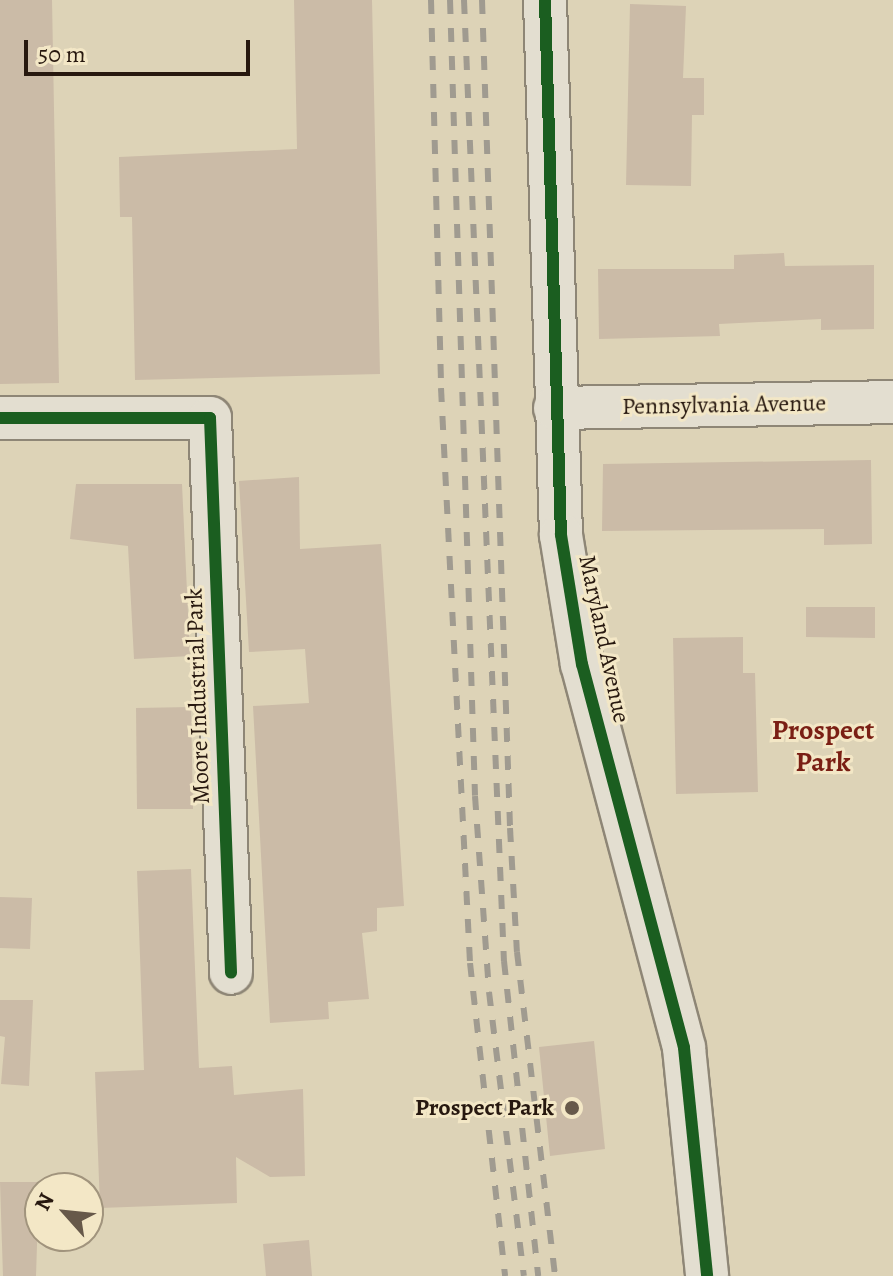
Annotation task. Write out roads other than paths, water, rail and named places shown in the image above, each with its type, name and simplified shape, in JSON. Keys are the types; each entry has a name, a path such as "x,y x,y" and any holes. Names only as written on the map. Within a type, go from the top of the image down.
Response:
{"street":[{"name":"Maryland Avenue","path":"545,0 561,535 582,664 684,1048 707,1276"},
{"name":"Pennsylvania Avenue","path":"555,408 893,402"},
{"name":"Moore Industrial Park","path":"0,418 210,418 231,973"}],"railway":[{"path":"431,0 441,388 470,963 505,1276"},
{"path":"450,0 475,796 489,992 524,1276"},
{"path":"464,0 504,961 538,1276"},
{"path":"482,0 510,828 517,952 555,1276"}],"place":[{"name":"Prospect Park","path":"572,1108"}],"district":[{"name":"Prospect Park","path":"823,746"}]}
